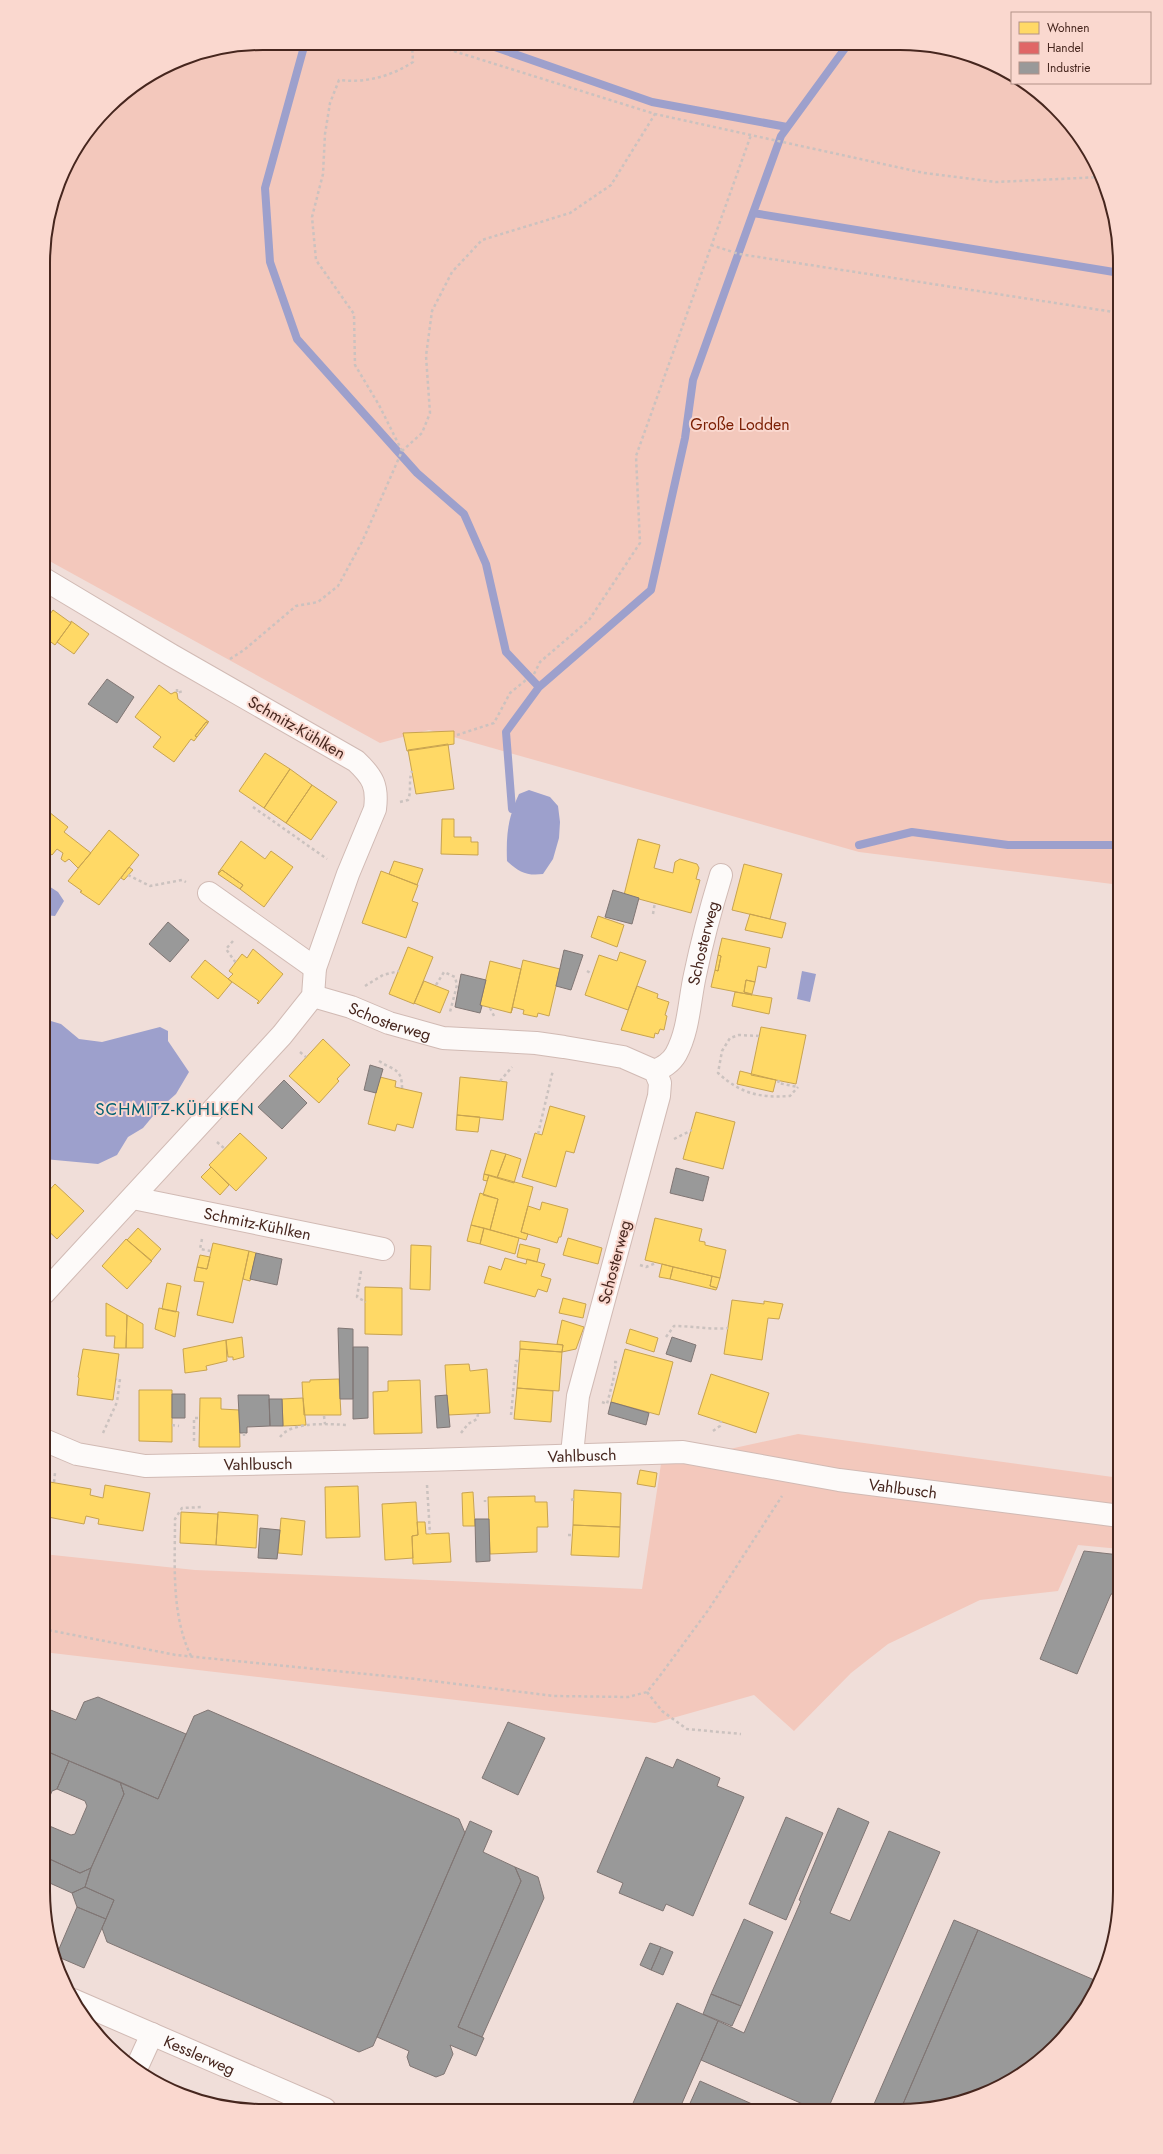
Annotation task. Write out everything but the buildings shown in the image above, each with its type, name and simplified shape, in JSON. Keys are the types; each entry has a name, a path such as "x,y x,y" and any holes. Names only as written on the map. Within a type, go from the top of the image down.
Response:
{"street":[{"name":"Schmitz-Kühlken","path":"50,583 356,762 371,775 377,798 375,809 348,874 315,968 313,996"},
{"name":"Schosterweg","path":"655,1071 668,1064 675,1055 685,1035 694,976 706,926 721,875"},
{"path":"216,898 315,968"},
{"path":"50,1287 282,1035 313,996"},
{"name":"Schosterweg","path":"313,996 351,1007 389,1023 444,1038 558,1046 623,1057 655,1071 660,1083 659,1096 578,1396 572,1454"},
{"name":"Schmitz-Kühlken","path":"133,1198 373,1248"},
{"name":"Vahlbusch","path":"50,1443 77,1454 145,1466 426,1460 572,1454 683,1452 791,1472 1113,1515"},
{"name":"Kesslerweg","path":"86,2010 152,2034 313,2104"},
{"path":"138,2064 152,2034"}],"path":[{"path":"402,451 379,405 355,365 354,314 316,260 312,217 323,174 324,134 330,103 339,80 359,82 399,71 413,62 412,50"},
{"path":"450,50 655,114 924,174 996,182 1095,177"},
{"path":"213,679 226,662 244,650 296,606 318,602 338,586 362,542 402,451 422,433 430,413 426,356 432,311 452,272 482,240 570,213 611,185 655,114"},
{"path":"534,674 540,662 589,620 640,543 636,456 751,136"},
{"path":"711,245 738,254 1113,312"},
{"path":"457,735 494,723 510,693 526,680"},
{"path":"252,807 348,874"},
{"path":"128,875 150,886 182,880 216,898"},
{"path":"653,914 655,902"},
{"path":"351,1007 358,991 383,975 398,971"},
{"path":"587,971 592,974"},
{"path":"436,986 444,972 455,977 457,985 444,1038"},
{"path":"759,1036 739,1035 730,1038 722,1051 718,1073 733,1087 768,1098 790,1096 798,1087 778,1083 779,1080"},
{"path":"538,1134 558,1046"},
{"path":"379,1061 399,1072 402,1077 402,1088"},
{"path":"366,1302 357,1297 373,1248"},
{"path":"666,1337 674,1326 695,1326 716,1329 728,1328"},
{"path":"511,1415 516,1361 519,1361"},
{"path":"608,1402 615,1382 616,1368"},
{"path":"99,1458 104,1428 117,1402 120,1379 116,1379"},
{"path":"477,1419 478,1414"},
{"path":"324,1416 325,1424"},
{"path":"277,1441 286,1430 325,1424 347,1425"},
{"path":"172,1425 179,1426"},
{"path":"426,1460 430,1534"},
{"path":"50,1631 191,1657 416,1679 554,1696 628,1697 647,1692 713,1603 781,1500 791,1472"},
{"path":"191,1657 180,1628 177,1598 175,1519 182,1508 203,1507"},
{"path":"647,1692 662,1711 687,1729 741,1734"}],"green space":[{"name":"Große Lodden","path":"249,50 914,50 955,57 982,66 1007,78 1011,81 1011,84 1016,84 1019,86 1051,112 1069,133 1085,156 1097,181 1106,208 1113,249 1113,884 859,852 429,730 380,743 50,561 50,249 57,208 66,181 78,156 86,144 112,112 133,94 156,78 181,66 208,57"},
{"path":"798,1434 1113,1477 1113,1548 1078,1545 1058,1591 980,1600 888,1644 851,1673 794,1731 754,1695 655,1723 50,1653 50,1555 195,1570 642,1589 661,1464"}],"water":[{"path":"529,790 550,797 558,806 560,822 559,838 553,859 543,874 527,874 515,868 507,861 507,834 512,811 519,794"},
{"path":"50,887 58,892 64,901 55,916 50,916"},
{"path":"802,971 816,974 810,1002 797,999"},
{"path":"50,1021 61,1024 79,1039 102,1042 160,1027 168,1031 168,1041 189,1072 176,1094 158,1110 143,1128 128,1137 117,1155 98,1164 50,1160"}],"waterway":[{"path":"303,50 265,188 270,262 297,339 417,473 464,514 486,564 506,652 539,687"},
{"path":"503,50 652,102 787,127"},
{"path":"512,809 506,732 539,687 651,590 685,438 693,380 781,136 844,50"},
{"path":"753,213 1113,272"},
{"path":"859,845 912,832 1008,845 1113,845"}],"district":[{"name":"SCHMITZ-KÜHLKEN","path":"175,1109"}]}
